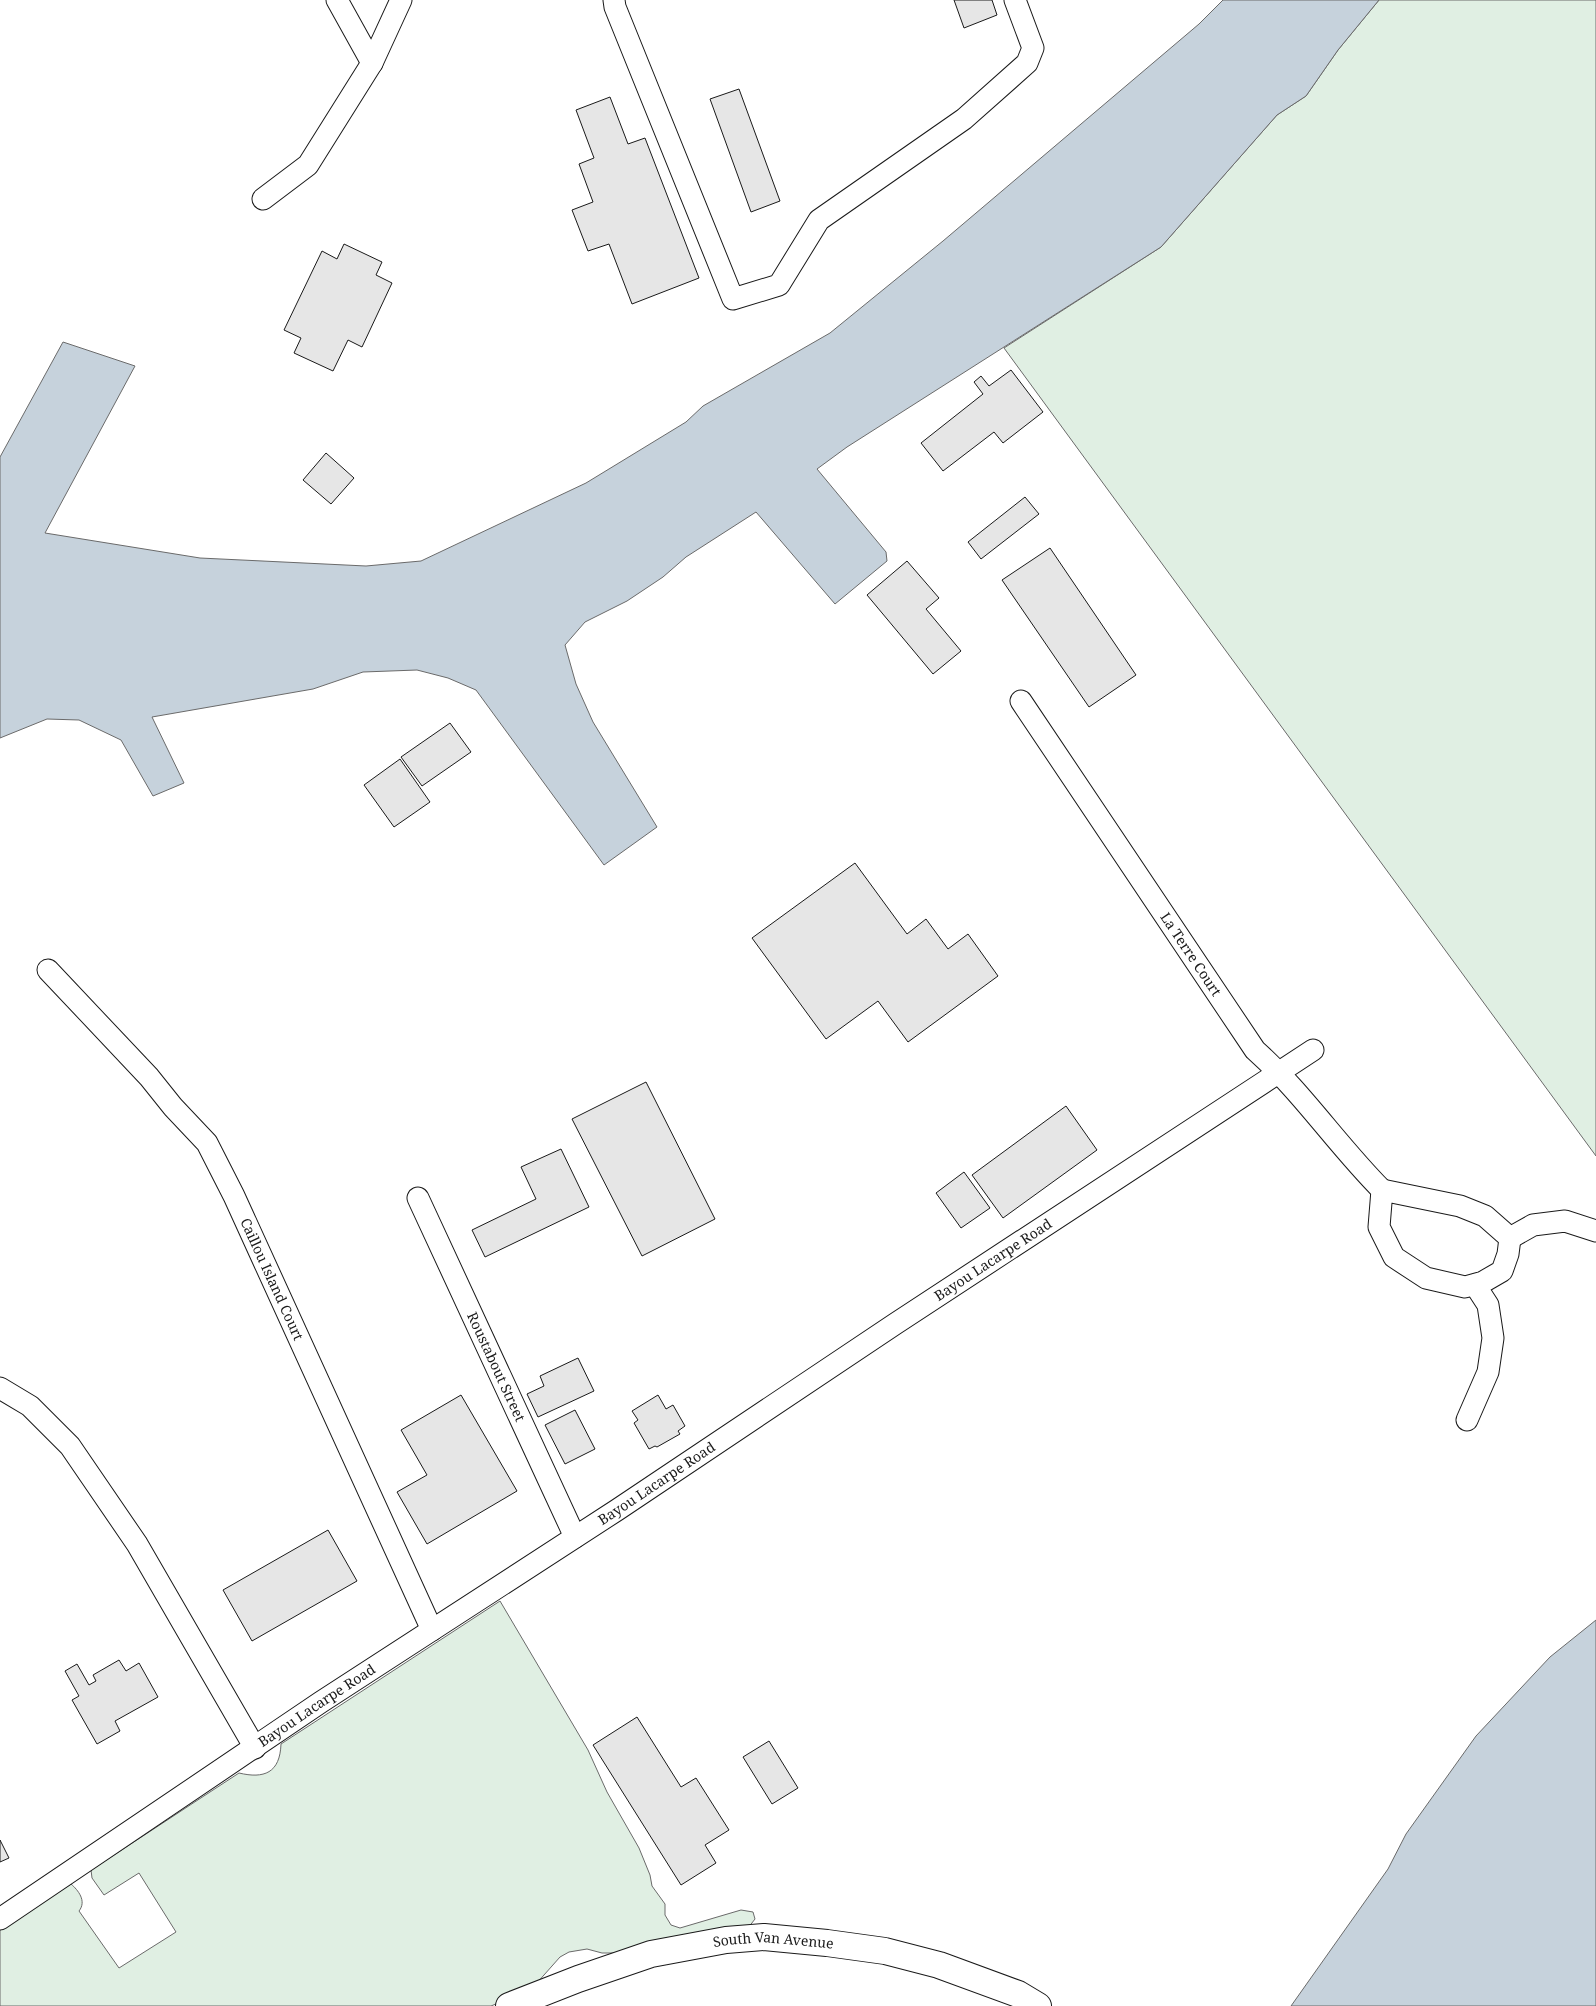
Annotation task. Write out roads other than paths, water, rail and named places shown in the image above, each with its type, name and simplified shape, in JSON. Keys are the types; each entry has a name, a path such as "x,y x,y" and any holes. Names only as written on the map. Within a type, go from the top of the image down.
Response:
{"main road":[{"name":"South Van Avenue","path":"509,2006 578,1979 652,1954 726,1940 764,1937 885,1951 948,1968 1018,1994 1038,2006"}],"street":[{"path":"337,0 372,63"},
{"path":"263,199 308,165 372,63 401,0"},
{"path":"614,0 618,16 733,299 779,285 819,220 964,119 1027,63 1033,48 1015,0"},
{"name":"La Terre Court","path":"1021,701 1255,1050 1279,1071 1363,1171 1382,1190"},
{"name":"Caillou Island Court","path":"48,970 208,1143 432,1630"},
{"name":"Bayou Lacarpe Road","path":"0,1920 432,1630 1279,1071 1314,1050"},
{"path":"1382,1190 1460,1206 1485,1216 1510,1238 1508,1254 1502,1271 1483,1282 1465,1287 1426,1278 1394,1257 1379,1227 1382,1190"},
{"name":"Roustabout Street","path":"418,1198 575,1537"},
{"path":"1510,1238 1533,1225 1566,1221 1596,1231"},
{"path":"1468,1420 1488,1372 1493,1338 1488,1305 1474,1285"},
{"path":"0,1388 30,1406 70,1446 136,1544 254,1748"}]}
